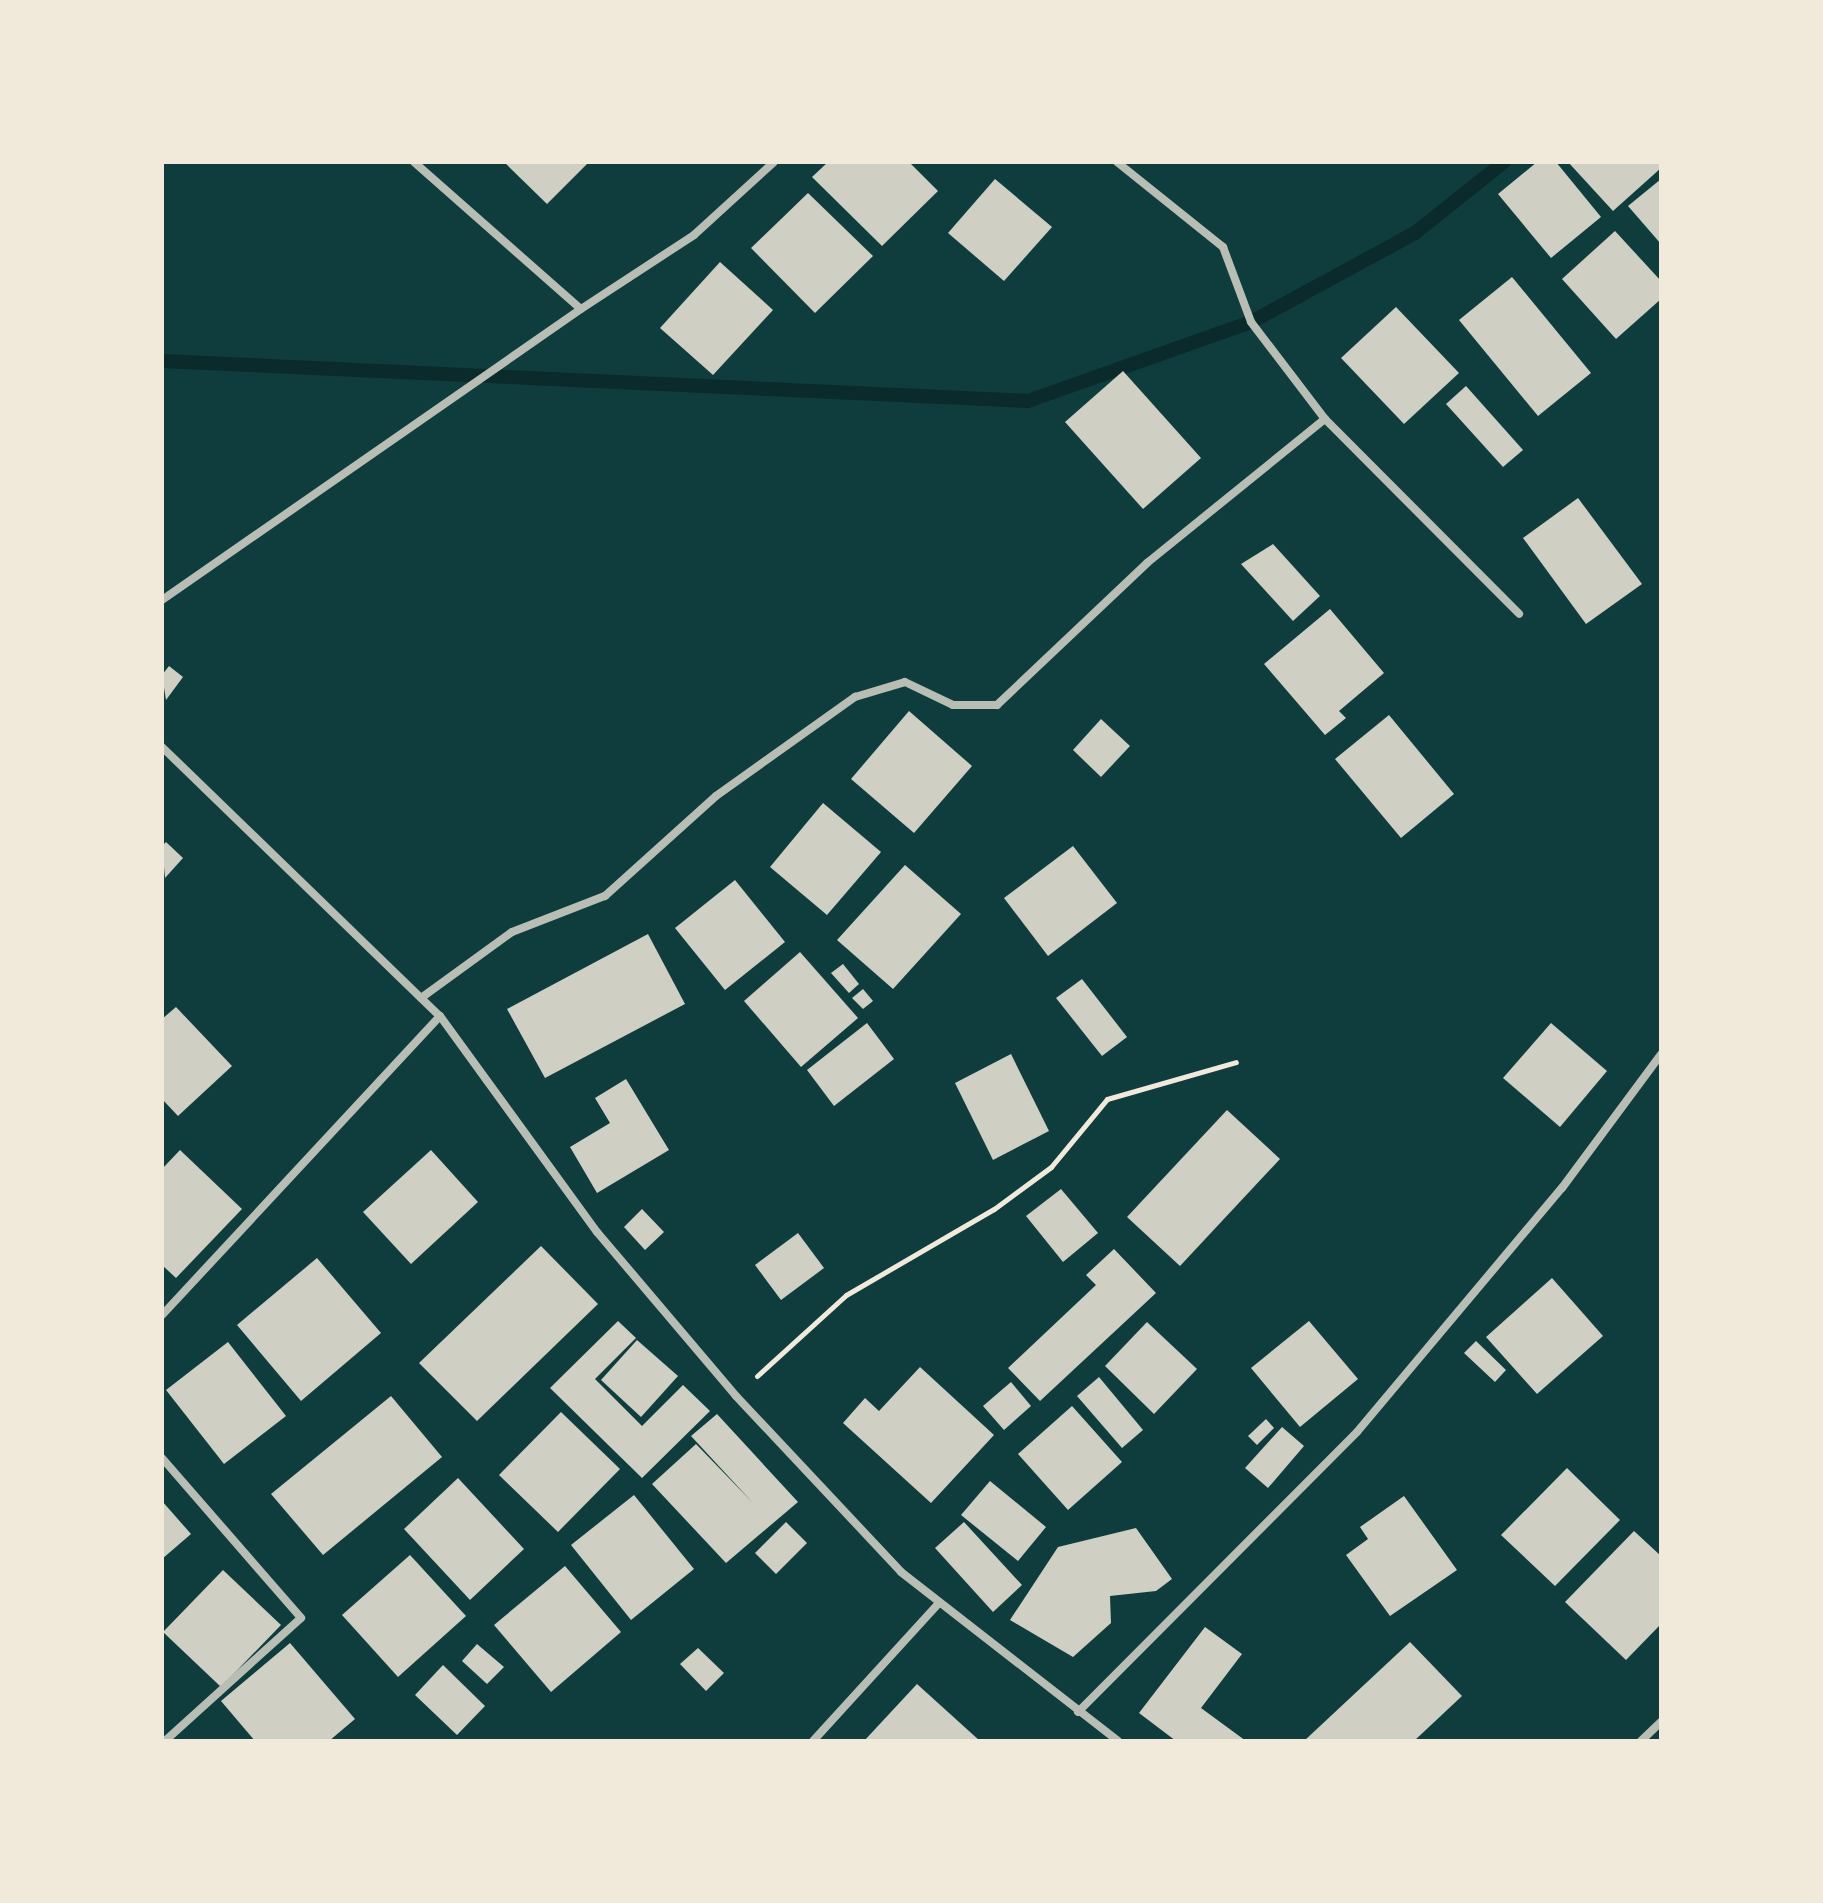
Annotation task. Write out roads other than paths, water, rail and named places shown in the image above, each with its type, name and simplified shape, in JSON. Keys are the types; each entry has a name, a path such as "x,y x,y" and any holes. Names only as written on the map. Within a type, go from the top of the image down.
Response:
{"street":[{"path":"414,162 581,309"},
{"path":"162,600 581,309 694,235 774,162"},
{"path":"1117,162 1223,247 1251,322 1325,419 1519,614"},
{"path":"421,998 512,932 605,896 716,796 855,697 905,682 953,705 997,705 1147,563 1325,419"},
{"path":"162,747 440,1016 597,1232 736,1396 901,1572 1118,1741"},
{"path":"162,1315 440,1016"},
{"path":"1078,1712 1357,1432 1562,1188 1661,1054"},
{"path":"162,1458 301,1618 165,1741"},
{"path":"813,1741 939,1603"},
{"path":"1641,1741 1661,1722"}],"waterway":[{"path":"162,361 1028,401 1251,322 1415,233 1504,162"}]}
